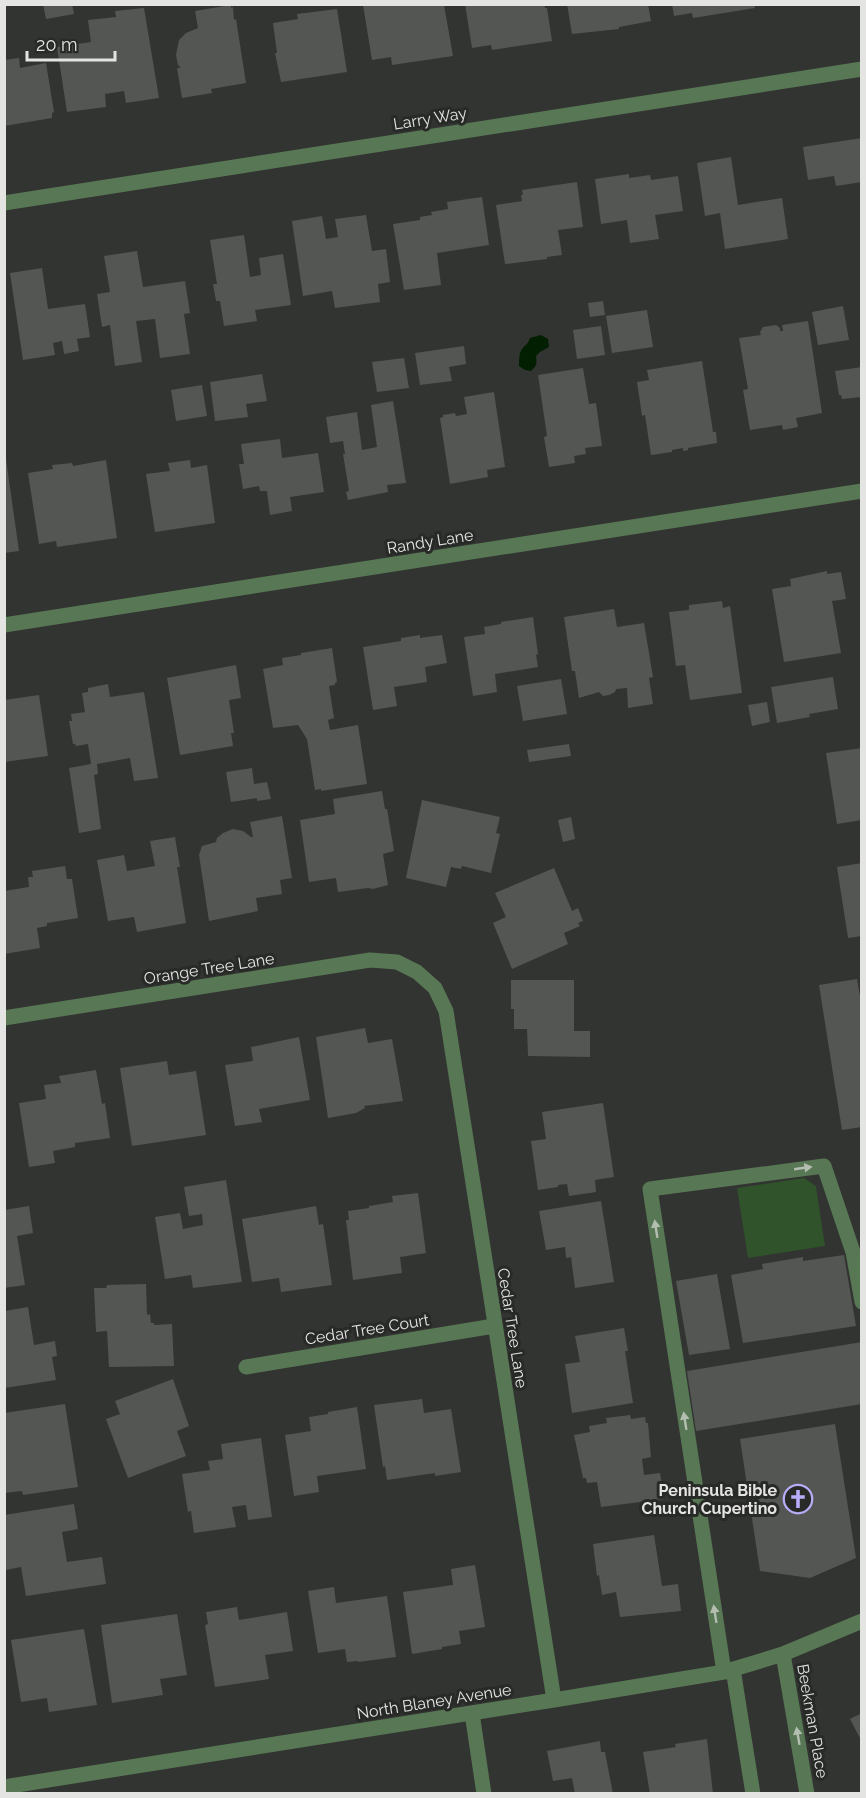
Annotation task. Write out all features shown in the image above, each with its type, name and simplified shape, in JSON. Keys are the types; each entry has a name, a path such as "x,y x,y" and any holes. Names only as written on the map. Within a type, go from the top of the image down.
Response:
{"street":[{"name":"Larry Way","path":"4,203 861,69"},
{"name":"Randy Lane","path":"4,626 861,491"},
{"name":"Orange Tree Lane","path":"4,1018 370,960 397,962 417,972"},
{"name":"Cedar Tree Lane","path":"417,972 435,988 446,1011 554,1700"},
{"path":"753,1794 728,1671 650,1189 824,1166 853,1252 861,1302"},
{"name":"Cedar Tree Court","path":"246,1367 494,1326"},
{"name":"North Blaney Avenue","path":"4,1787 728,1671 783,1654 861,1621"},
{"name":"Beekman Place","path":"783,1654 807,1794"},
{"path":"472,1713 484,1794"}],"shaded area":[{"path":"541,335 548,339 549,347 536,356 536,364 531,371 525,370 519,366 521,351 530,338"},
{"path":"804,1178 816,1186 825,1246 748,1258 737,1188"}],"building":[{"path":"43,4 72,4 74,14 46,19"},
{"path":"465,4 489,4 489,6 544,4 547,8 552,41 492,50 491,45 472,48"},
{"path":"567,4 648,4 651,21 619,27 619,29 572,34"},
{"path":"672,4 754,4 755,8 693,18 692,13 674,16"},
{"path":"231,5 234,20 236,19 246,83 211,89 212,93 182,98 177,68 181,68 176,55 179,40 186,33 198,28 195,11"},
{"path":"363,5 444,5 453,56 392,65 391,57 372,60"},
{"path":"144,8 159,98 126,103 124,91 105,94 106,107 67,112 57,47 91,42 88,20 116,17 115,11"},
{"path":"337,9 347,72 281,82 275,53 277,53 273,23 298,19 297,14"},
{"path":"19,58 20,68 46,63 54,112 52,118 4,126 4,60"},
{"path":"862,138 862,182 836,186 834,176 808,180 803,147"},
{"path":"731,157 738,205 782,198 788,239 725,249 720,213 705,216 697,163"},
{"path":"629,174 629,178 650,175 651,180 678,176 683,211 655,215 659,239 630,243 627,220 601,224 595,179"},
{"path":"577,182 583,227 558,230 562,255 505,264 496,205 522,201 522,190"},
{"path":"482,197 489,245 437,253 441,285 404,290 393,224 420,220 420,217 432,215 431,212 448,209 447,202"},
{"path":"366,215 372,251 386,249 390,282 378,284 380,302 335,308 332,291 303,296 292,221 322,216 326,239 338,237 335,219"},
{"path":"244,235 250,277 261,275 259,258 283,254 291,305 255,310 257,321 224,326 220,301 216,301 213,284 217,284 210,240"},
{"path":"137,251 143,287 185,281 190,313 184,314 190,354 160,358 155,319 136,321 142,362 115,366 110,325 102,327 97,294 110,292 104,256"},
{"path":"42,268 48,309 85,304 90,337 77,339 79,351 64,354 62,341 53,343 55,355 23,360 10,273"},
{"path":"603,301 605,315 590,317 588,303"},
{"path":"843,306 849,340 818,345 812,312"},
{"path":"647,310 653,347 612,353 606,316"},
{"path":"808,321 822,413 796,418 798,427 783,430 782,425 750,430 743,390 748,389 739,338 761,335 763,327 776,325 780,331 783,331 782,325"},
{"path":"601,326 605,355 577,359 573,330"},
{"path":"464,346 466,364 449,367 452,381 420,385 415,353"},
{"path":"404,358 409,388 377,392 372,362"},
{"path":"702,361 713,432 716,432 717,443 651,455 637,382 649,380 647,370"},
{"path":"862,367 862,397 842,399 839,395 835,371"},
{"path":"583,368 589,404 596,403 602,446 585,448 586,454 574,456 575,463 549,467 538,375"},
{"path":"262,374 267,401 246,404 248,417 215,421 210,382"},
{"path":"202,385 207,416 176,421 171,390"},
{"path":"494,392 505,467 487,470 488,477 450,484 440,418 443,415 455,413 456,416 467,414 464,397"},
{"path":"393,401 406,483 387,485 388,492 348,500 343,441 330,443 326,417 357,412 362,450 377,447 371,405"},
{"path":"280,439 282,458 318,453 324,492 290,497 292,511 270,515 267,491 260,491 259,486 243,489 239,464 244,464 241,444"},
{"path":"4,459 6,459 19,551 4,553"},
{"path":"106,460 117,538 57,547 56,541 39,544 28,473 53,469 52,465 72,463 73,466"},
{"path":"190,460 191,468 207,465 215,523 155,532 146,474 170,471 168,463"},
{"path":"827,571 827,574 841,572 846,599 832,601 841,653 784,662 772,589 791,586 790,579"},
{"path":"722,601 723,608 730,606 742,693 690,700 685,665 676,666 669,612 689,610 689,605"},
{"path":"614,609 617,627 644,623 653,677 649,678 653,704 628,708 627,688 616,689 609,695 603,696 599,692 579,698 575,671 572,671 564,617"},
{"path":"533,617 538,667 495,674 497,692 473,696 464,637 485,634 484,627 501,624 501,622"},
{"path":"420,635 420,638 442,635 447,663 425,667 427,682 394,687 397,706 373,710 363,647 401,641 401,638"},
{"path":"332,648 337,682 329,686 334,718 328,720 330,730 358,725 367,784 321,791 321,789 315,790 307,739 298,725 273,728 263,669 283,665 282,658"},
{"path":"236,665 241,698 229,700 234,733 231,733 233,746 180,755 167,678"},
{"path":"833,677 838,709 777,723 771,687"},
{"path":"561,679 567,714 523,721 517,686"},
{"path":"108,684 110,697 144,692 158,778 134,781 130,758 97,764 98,774 94,775 101,829 79,833 69,768 91,764 88,744 76,746 73,744 69,721 72,721 71,714 85,712 82,693 88,692 88,688"},
{"path":"39,695 48,756 4,762 4,700"},
{"path":"767,702 770,722 752,726 748,705"},
{"path":"569,744 571,756 529,762 527,750"},
{"path":"862,748 862,820 837,824 826,753"},
{"path":"252,768 254,784 267,782 271,799 257,801 257,798 231,802 226,772"},
{"path":"382,791 394,851 383,854 388,885 373,889 338,892 336,878 309,882 300,820 335,814 333,799"},
{"path":"422,800 500,817 496,833 500,834 491,873 462,866 461,869 451,867 446,887 406,878"},
{"path":"282,816 292,878 280,880 282,894 256,898 258,911 209,921 199,855 202,846 216,842 223,833 233,829 243,831 253,837 250,822"},
{"path":"571,817 575,839 563,842 558,820"},
{"path":"175,837 180,867 177,867 186,923 137,932 134,917 108,921 97,860 124,855 127,871 155,866 150,841"},
{"path":"862,863 862,936 848,938 837,867"},
{"path":"65,866 67,879 72,879 78,918 47,923 47,926 37,928 40,948 4,954 4,891 29,887 28,877 33,877 32,871"},
{"path":"554,868 572,911 578,908 583,921 578,923 580,926 564,933 568,944 512,969 493,923 506,917 495,893"},
{"path":"857,979 862,1008 862,1127 842,1130 819,985"},
{"path":"511,980 574,980 574,1031 590,1031 590,1057 528,1056 527,1029 514,1029"},
{"path":"365,1028 368,1043 392,1039 403,1101 364,1106 365,1108 356,1113 328,1118 316,1037"},
{"path":"299,1037 310,1100 259,1109 262,1122 235,1126 225,1065 253,1061 251,1047"},
{"path":"167,1061 169,1075 196,1071 206,1135 132,1146 120,1068"},
{"path":"96,1070 102,1104 105,1103 110,1138 75,1143 75,1147 53,1151 55,1163 29,1167 19,1103 46,1099 44,1085 61,1083 59,1076"},
{"path":"603,1103 614,1177 595,1180 596,1192 569,1196 567,1184 538,1190 531,1141 546,1139 542,1112"},
{"path":"226,1180 242,1282 193,1288 191,1275 165,1279 155,1217 180,1213 183,1229 203,1225 202,1214 189,1216 184,1187"},
{"path":"418,1193 426,1253 400,1257 402,1273 353,1280 346,1220 349,1220 348,1211 393,1202 392,1196"},
{"path":"601,1201 614,1282 575,1288 571,1257 566,1258 565,1247 546,1250 539,1211"},
{"path":"29,1206 33,1233 17,1236 25,1285 4,1288 4,1210"},
{"path":"316,1206 319,1225 323,1224 332,1285 281,1292 279,1278 252,1282 242,1219"},
{"path":"844,1255 856,1326 743,1343 731,1275 763,1269 762,1264 803,1257 803,1261"},
{"path":"717,1274 730,1349 689,1355 676,1281"},
{"path":"146,1284 147,1315 150,1314 151,1323 154,1325 172,1324 174,1366 109,1367 107,1331 96,1332 94,1288 106,1288 107,1285"},
{"path":"28,1307 34,1345 55,1341 57,1356 52,1357 56,1380 5,1388 5,1311"},
{"path":"624,1328 633,1403 572,1413 565,1364 580,1362 575,1336"},
{"path":"862,1342 862,1404 696,1431 687,1371"},
{"path":"173,1379 189,1426 177,1431 186,1456 128,1478 106,1419 120,1414 115,1401"},
{"path":"422,1399 424,1413 451,1409 461,1472 435,1476 435,1473 387,1480 374,1405"},
{"path":"65,1404 78,1487 23,1495 22,1491 4,1493 4,1413"},
{"path":"357,1407 366,1469 317,1476 319,1492 294,1496 285,1435 311,1431 309,1417"},
{"path":"630,1415 631,1419 645,1417 648,1423 651,1457 642,1459 644,1475 660,1473 664,1499 601,1507 597,1482 587,1483 586,1478 583,1478 574,1435 590,1432 589,1426 607,1423 606,1418"},
{"name":"Peninsula Bible Church Cupertino","path":"835,1424 856,1558 810,1578 760,1571 740,1439"},
{"path":"261,1438 272,1517 248,1520 246,1505 232,1507 236,1527 194,1533 182,1474 210,1470 208,1461 223,1459 221,1444"},
{"path":"74,1504 78,1529 62,1532 67,1562 102,1557 106,1584 26,1596 21,1567 6,1570 4,1515"},
{"path":"654,1535 662,1586 678,1584 681,1611 620,1617 616,1592 602,1595 593,1544"},
{"path":"475,1565 485,1627 459,1631 461,1644 412,1654 403,1592 453,1585 451,1569"},
{"path":"334,1587 336,1603 387,1596 396,1657 347,1662 345,1649 318,1653 308,1591"},
{"path":"237,1607 239,1620 287,1612 293,1651 265,1655 269,1679 215,1687 205,1625 208,1624 206,1612"},
{"path":"177,1614 187,1675 160,1679 163,1695 112,1703 101,1625"},
{"path":"84,1629 97,1705 49,1712 47,1698 21,1702 11,1640"},
{"path":"862,1713 862,1742 850,1719"},
{"path":"707,1739 713,1794 650,1794 643,1752"},
{"path":"600,1741 601,1752 605,1752 613,1794 575,1794 572,1778 553,1781 547,1751"}],"place":[{"name":"Peninsula Bible Church Cupertino","path":"798,1499"}]}
